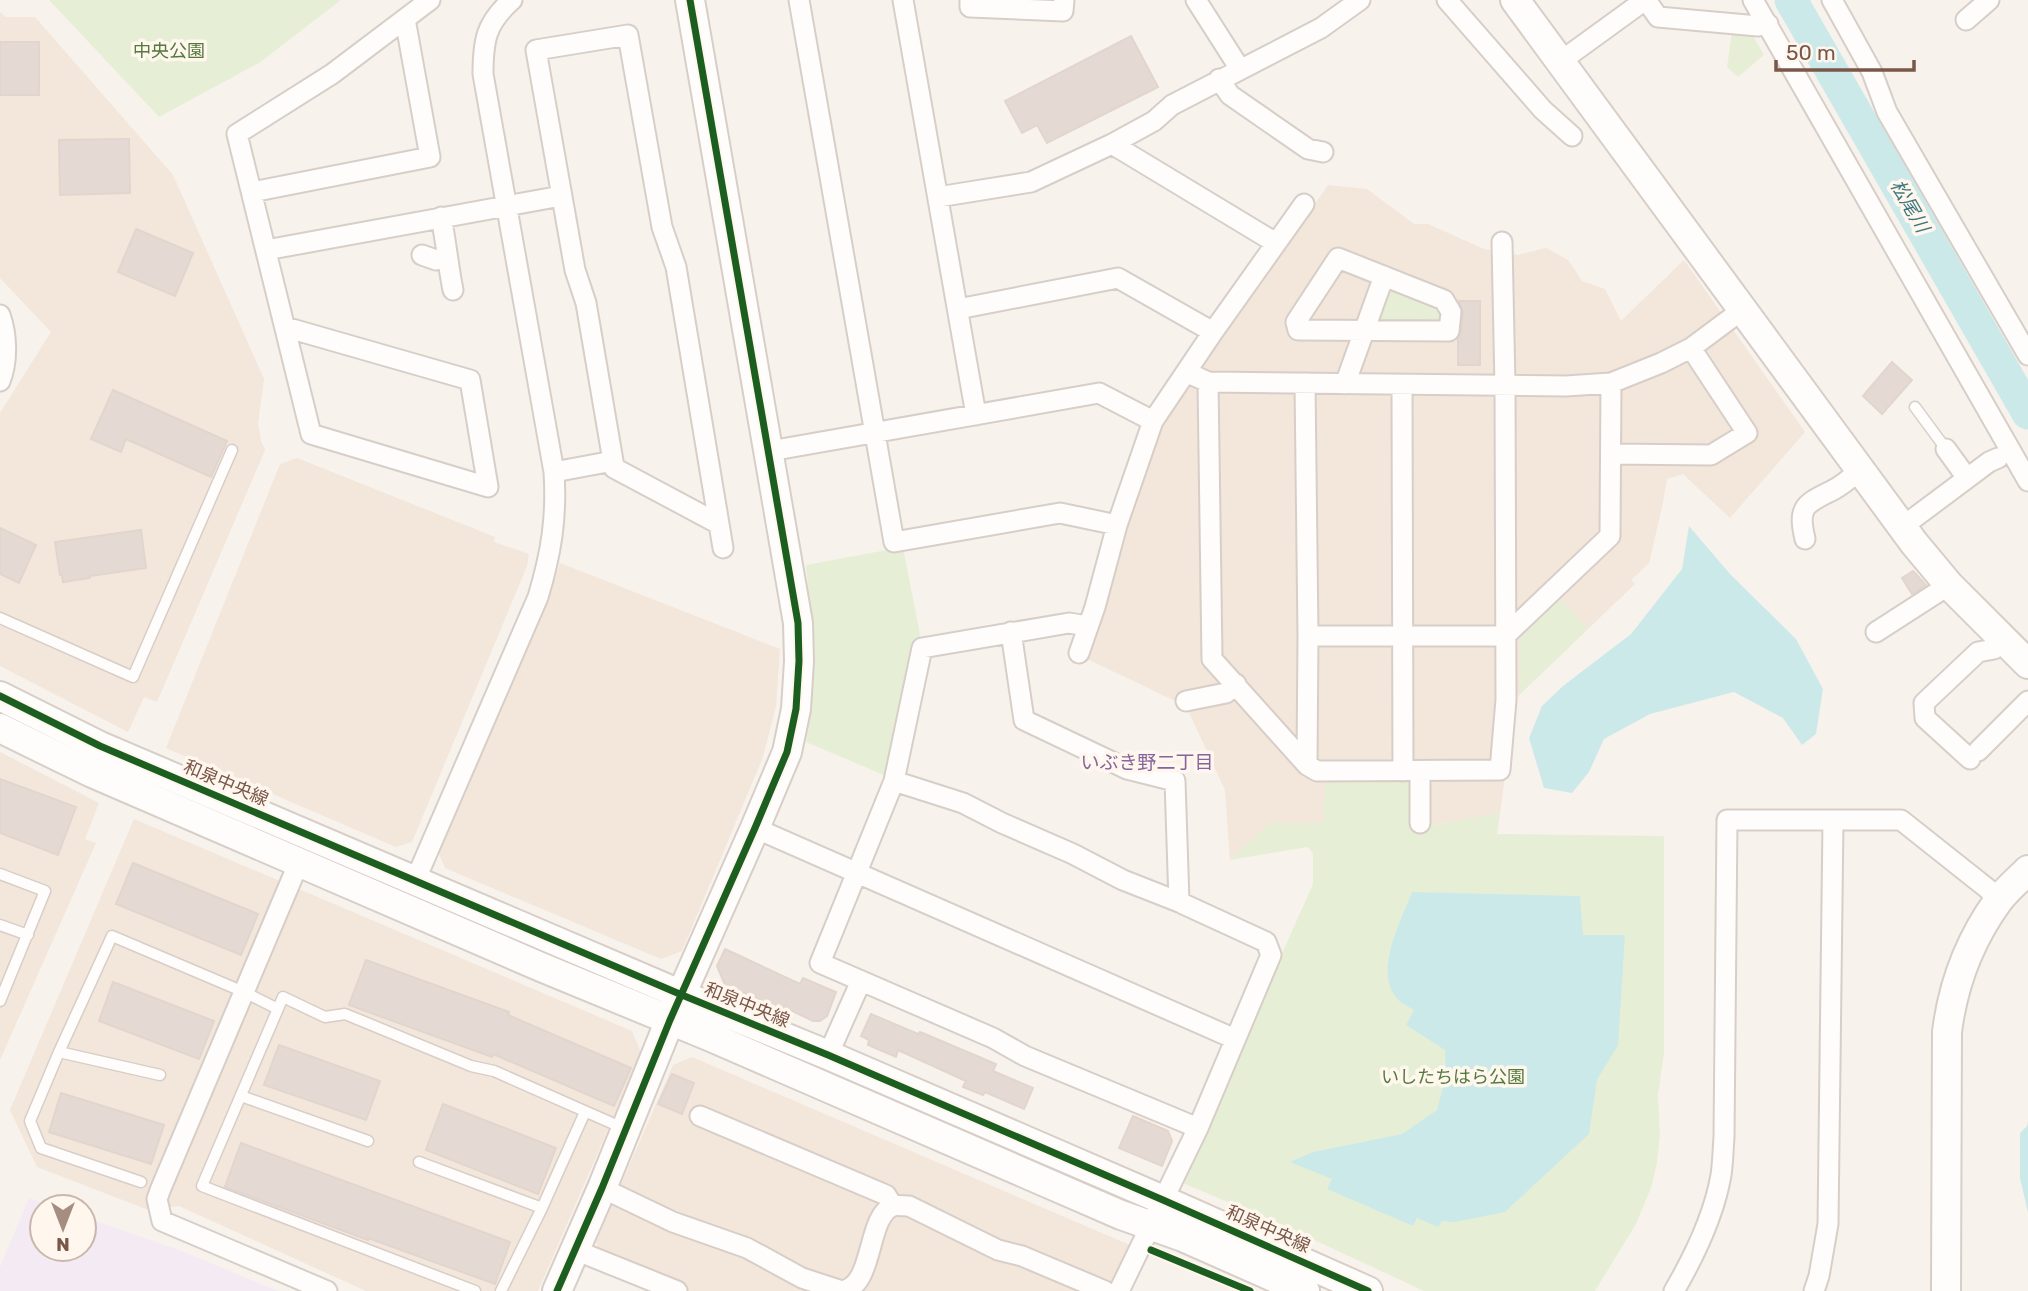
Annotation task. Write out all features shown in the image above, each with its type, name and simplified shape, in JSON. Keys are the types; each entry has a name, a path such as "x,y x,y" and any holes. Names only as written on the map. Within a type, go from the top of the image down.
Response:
{"street":[{"path":"285,327 470,380 488,486 312,434 285,327 266,250 251,192 237,134 332,74 430,0"},
{"path":"415,881 538,597 547,566 556,505 554,472 483,74 487,29 512,0"},
{"path":"557,1291 787,752 796,709 799,623 690,0"},
{"path":"799,0 894,541 1060,513 1116,525"},
{"path":"903,0 976,415"},
{"path":"970,0 970,7 1063,11 1064,0"},
{"path":"1196,0 1240,69"},
{"path":"938,197 1031,182 1154,121 1172,105 1321,28 1360,0"},
{"path":"1447,0 1467,35 1537,116 1572,136"},
{"path":"1515,0 1902,527 1950,586 2028,664"},
{"path":"1561,61 1646,0 1658,17 1758,26 1768,24"},
{"path":"1753,0 2028,481"},
{"path":"1832,0 1872,72 1887,112 2028,355"},
{"path":"1966,20 1989,0"},
{"path":"251,192 430,157 405,19"},
{"path":"719,524 614,468 586,303 575,270 536,50 628,35 662,227 676,267 719,524 723,548"},
{"path":"1219,79 1230,95 1291,148 1323,152"},
{"path":"1112,144 1276,243"},
{"path":"266,250 561,196"},
{"path":"1079,653 1116,525 1153,421 1304,204"},
{"path":"441,217 453,290"},
{"path":"1208,382 1212,659 1307,765 1317,771 1500,770 1506,700 1506,386 1502,242"},
{"path":"422,256 436,260 446,258"},
{"path":"1338,258 1444,300 1451,312 1449,331 1365,330 1298,330 1296,322 1338,258"},
{"path":"1345,384 1384,276"},
{"path":"958,309 1118,278 1213,332"},
{"path":"1186,372 1208,382 1506,386 1611,383 1690,348 1742,310"},
{"path":"0,315 4,326 5,346 4,372 0,381"},
{"path":"1611,454 1711,455 1747,433 1690,348"},
{"path":"1305,383 1307,765"},
{"path":"1308,636 1506,636 1610,536 1611,383"},
{"path":"1402,385 1403,636 1411,771 1420,823"},
{"path":"770,451 1099,393 1153,421"},
{"path":"1946,449 1967,478"},
{"path":"1902,527 1989,461 1998,458"},
{"path":"554,472 613,461"},
{"path":"1805,539 1801,524 1793,516 1803,511 1811,501 1843,484 1860,470"},
{"path":"1876,632 1950,586"},
{"path":"1088,626 1069,623 922,648 899,768 820,963 993,1038 1025,1056 1198,1128"},
{"path":"1011,632 1024,720 1127,769 1175,781 1179,902"},
{"path":"2003,640 1994,649 1978,652 1924,703 1918,723 1974,755 2028,701"},
{"path":"1186,701 1226,693 1236,684"},
{"name":"和泉中央線","path":"0,696 100,746 415,881 676,1007 1121,1215 1183,1237 1305,1291"},
{"name":"和泉中央線","path":"0,728 90,772 541,967 828,1055 1368,1291"},
{"path":"894,782 962,803 1073,853 1123,880 1266,942 1271,955 1236,1039 1198,1128 1119,1291"},
{"path":"1674,1291 1690,1263 1711,1215 1721,1174 1724,1137 1727,820 1901,820 1988,889 1998,901"},
{"path":"1814,1291 1828,1224 1833,821"},
{"path":"755,828 1236,1039"},
{"path":"299,862 158,1199 162,1220 327,1291"},
{"path":"1946,1291 1947,1032 1950,1012 1960,971 1973,943 1998,901 2028,870"},
{"path":"828,1055 861,981"},
{"path":"700,1116 886,1195 893,1206"},
{"path":"602,1188 673,1222 747,1248 802,1278 847,1291 865,1268 868,1249 883,1213 893,1206 909,1206 988,1246 1022,1256 1105,1291"},
{"path":"575,1250 674,1290"}],"lane":[{"path":"1915,407 1946,449"},
{"path":"0,618 134,677 232,450"},
{"path":"0,874 45,891 0,1001"},
{"path":"0,925 28,935"},
{"path":"141,1182 41,1148 30,1121 113,936 278,1009"},
{"path":"475,1291 202,1186 283,997 325,1017 345,1014 471,1066 494,1071 626,1129"},
{"path":"59,1052 160,1076"},
{"path":"241,1096 368,1140"},
{"path":"501,1291 585,1112"},
{"path":"419,1162 542,1208"}],"shaded area":[{"path":"0,12 6,17 35,17 173,175 264,379 258,423 265,450 157,702 144,697 128,732 0,666 0,413 51,332 0,278"},
{"path":"1328,185 1367,189 1414,224 1428,224 1484,249 1518,255 1546,248 1568,260 1582,281 1605,289 1621,321 1684,260 1805,432 1730,518 1683,474 1667,479 1649,563 1631,580 1635,584 1516,698 1500,813 1413,829 1270,823 1230,860 1225,790 1186,706 1087,659 1129,510 1159,424 1209,357"},
{"path":"297,458 495,537 494,542 529,554 527,566 412,842 396,847 166,748 280,464"},
{"path":"560,563 780,649 776,706 763,757 682,951 661,959 445,868 439,854 545,608"},
{"path":"0,752 99,803 85,839 96,843 0,1060"},
{"path":"134,819 632,1031 641,1053 538,1291 366,1291 179,1206 146,1209 37,1167 10,1110"},
{"path":"692,1057 1132,1246 1112,1291 686,1291 600,1254 596,1242 673,1065"},
{"path":"28,1200 28,1263 98,1263 98,1222 179,1250 278,1291 0,1291 0,1267"}],"green space":[{"name":"中央公園","path":"49,0 341,0 259,63 159,117"},
{"path":"1732,31 1751,32 1764,55 1738,77 1727,67"},
{"path":"1394,286 1438,304 1444,312 1443,321 1437,326 1380,325 1378,314 1381,303"},
{"path":"903,547 921,640 914,641 886,776 806,742 812,654 806,565"},
{"path":"1558,596 1588,629 1520,694 1519,635"},
{"name":"いしたちはら公園","path":"1326,781 1410,781 1413,785 1413,829 1500,813 1497,834 1664,836 1664,1053 1658,1095 1660,1133 1657,1163 1651,1188 1636,1224 1595,1291 1424,1291 1271,1220 1180,1182 1313,884 1313,854 1308,847 1230,860 1270,823 1323,823"}],"water":[{"path":"1689,526 1730,574 1796,639 1823,689 1816,734 1802,745 1783,718 1734,692 1650,714 1604,739 1589,772 1572,793 1544,788 1529,738 1542,706 1563,686 1631,634 1682,569"},
{"path":"1412,892 1580,896 1583,935 1625,935 1618,1045 1597,1080 1589,1134 1505,1212 1455,1222 1442,1221 1438,1227 1417,1218 1413,1226 1327,1189 1332,1179 1290,1162 1313,1152 1402,1134 1437,1110 1446,1075 1445,1050 1406,1025 1414,1010 1396,997 1390,986 1388,973 1388,960 1396,931"},
{"path":"2028,1121 2028,1213 2020,1178 2020,1133"}],"building":[{"path":"1131,36 1158,87 1047,143 1037,125 1022,133 1005,101"},
{"path":"0,42 39,42 39,95 0,95"},
{"path":"129,139 130,193 60,195 59,140"},
{"path":"136,229 193,253 175,296 118,272"},
{"path":"1459,301 1480,301 1480,365 1458,365 1458,339 1463,313"},
{"path":"1892,362 1912,380 1882,414 1863,396"},
{"path":"113,390 227,441 211,477 126,439 121,452 91,439"},
{"path":"0,528 36,545 19,583 0,574"},
{"path":"141,530 146,568 63,582 55,542"},
{"path":"1913,571 1926,585 1912,594 1902,578"},
{"path":"0,779 76,807 58,855 0,833"},
{"path":"133,863 258,914 241,955 116,904"},
{"path":"725,949 800,984 803,978 836,992 827,1016 820,1021 813,1021 725,985 717,966"},
{"path":"366,960 509,1012 508,1015 631,1068 614,1106 493,1054 492,1057 349,1005"},
{"path":"113,982 214,1021 199,1059 99,1021"},
{"path":"871,1014 996,1064 993,1071 1033,1088 1024,1109 985,1092 983,1095 963,1087 966,1081 898,1050 896,1057 868,1045 869,1040 861,1036"},
{"path":"279,1045 380,1081 366,1120 264,1085"},
{"path":"672,1074 694,1083 682,1114 658,1104"},
{"path":"61,1093 164,1125 151,1164 49,1132"},
{"path":"443,1104 556,1148 538,1194 426,1150"},
{"path":"1133,1116 1168,1131 1172,1141 1162,1166 1119,1148"},
{"path":"241,1143 510,1242 495,1284 225,1187"}],"waterway":[{"name":"松尾川","path":"1791,0 2028,413"}],"cycle path":[{"path":"557,1291 670,1020 787,752 796,709 798,623 690,0"},
{"path":"0,696 100,746 828,1055 1368,1291"},
{"path":"1151,1250 1250,1291"}],"district":[{"name":"いぶき野二丁目","path":"1147,762"}]}
